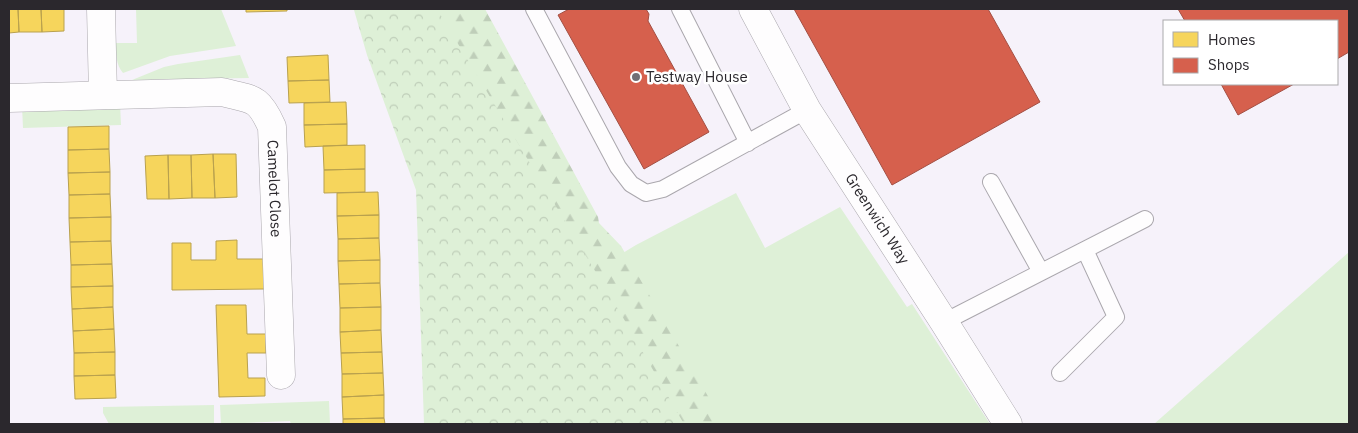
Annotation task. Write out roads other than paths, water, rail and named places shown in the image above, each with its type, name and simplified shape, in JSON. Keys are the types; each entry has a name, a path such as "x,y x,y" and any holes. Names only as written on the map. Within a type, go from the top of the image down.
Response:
{"street":[{"path":"101,9 103,95"},
{"name":"Greenwich Way","path":"753,9 808,110 1008,424"},
{"name":"Camelot Close","path":"9,98 222,92 255,101 262,107 272,127 281,375"}],"lane":[{"path":"534,9 618,168 631,184 646,193 663,189 808,110"},
{"path":"680,9 748,143"},
{"path":"991,182 1041,272"},
{"path":"944,322 1145,219"},
{"path":"1060,373 1116,316 1085,250"}],"place":[{"name":"Testway House","path":"636,77"}]}
